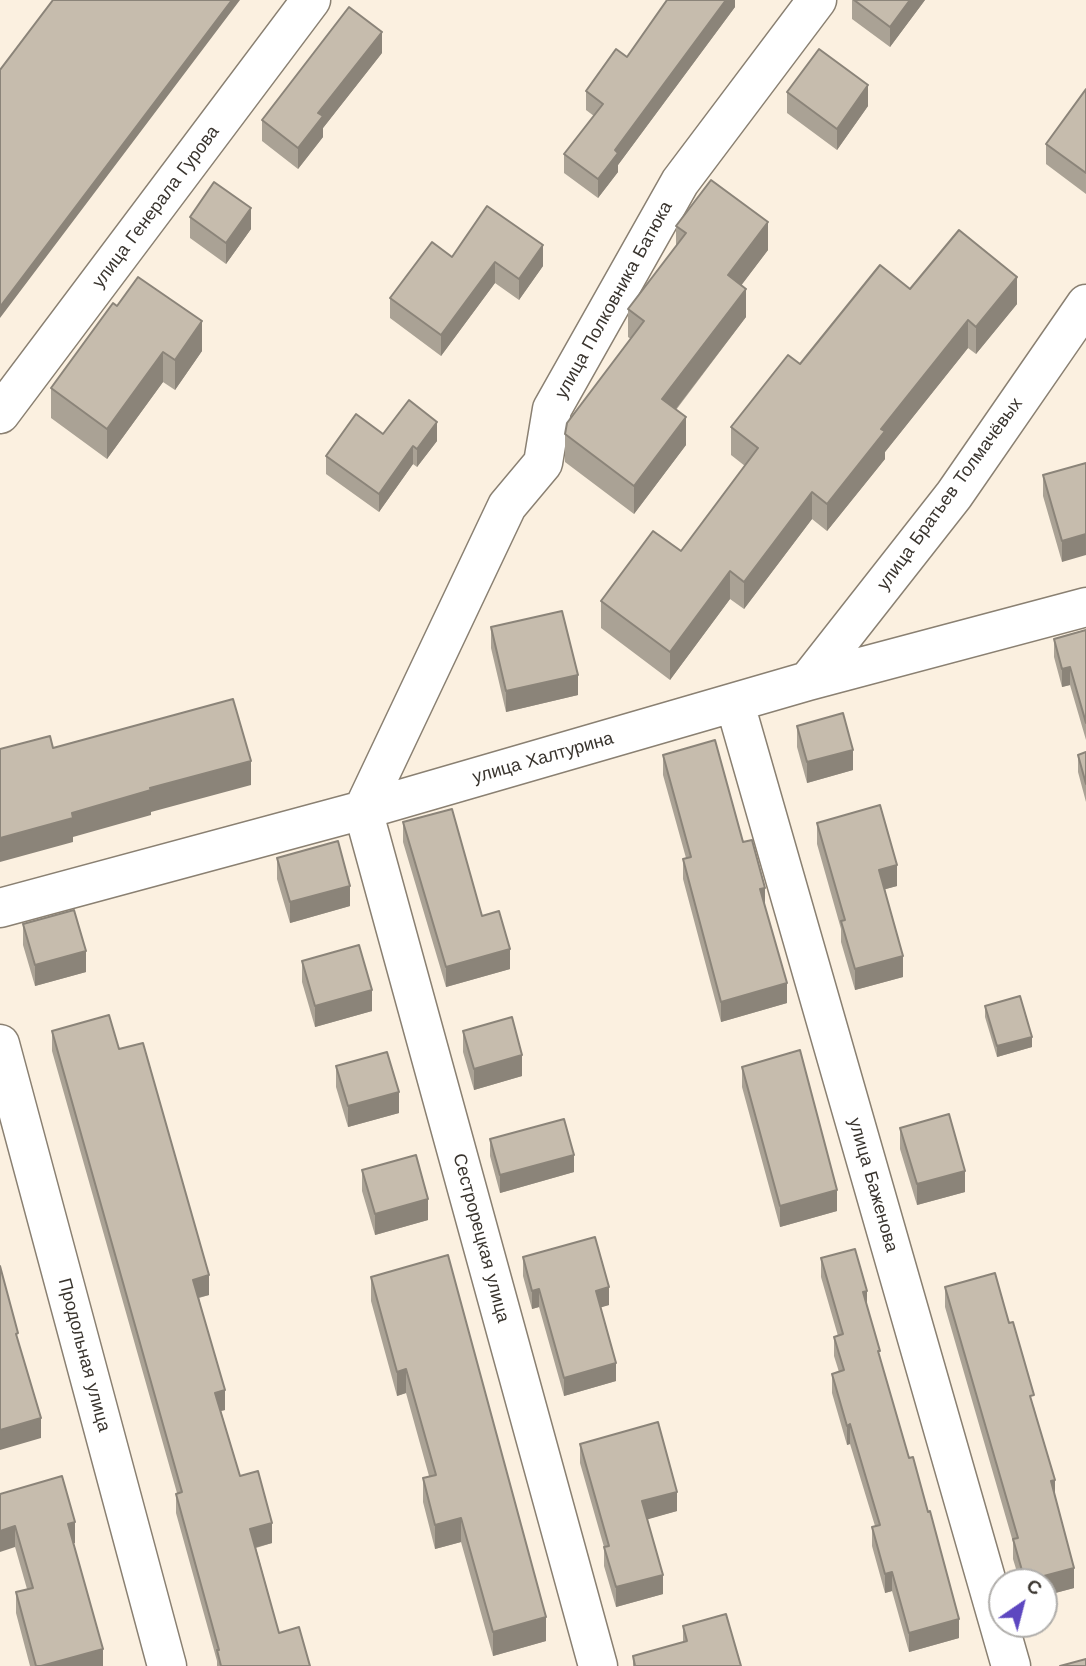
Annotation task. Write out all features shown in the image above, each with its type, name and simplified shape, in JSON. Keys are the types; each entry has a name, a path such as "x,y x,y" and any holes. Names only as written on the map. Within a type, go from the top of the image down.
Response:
{"street":[{"name":"улица Генерала Гурова","path":"0,415 311,0"},
{"name":"улица Полковника Батюка","path":"363,810 507,506 543,463 552,409 680,182 817,0"},
{"name":"улица Братьев Толмачёвых","path":"808,681 954,495 1086,304"},
{"name":"улица Халтурина","path":"0,908 363,810 808,681 1086,607"},
{"name":"улица Баженова","path":"735,704 1011,1666"},
{"name":"Сестрорецкая улица","path":"363,810 598,1666"},
{"name":"Продольная улица","path":"0,1044 167,1666"}],"building":[{"path":"53,0 232,0 0,307 0,70"},
{"path":"667,0 726,0 615,150 618,153 598,179 564,154 603,104 586,91 616,49 627,57"},
{"path":"854,0 910,0 890,27"},
{"path":"349,7 382,32 318,113 323,116 298,148 262,120"},
{"path":"819,49 868,85 837,129 787,92"},
{"path":"1086,89 1086,173 1046,144"},
{"path":"711,180 768,222 728,275 746,289 662,399 686,417 634,486 565,434 567,423 644,321 628,309 686,233 676,226"},
{"path":"214,182 251,208 226,243 190,217"},
{"path":"487,206 543,245 519,279 495,262 441,335 390,298 432,242 452,257"},
{"path":"959,230 1017,277 976,327 968,320 881,429 885,431 827,504 812,492 744,582 730,571 670,652 601,601 653,531 681,551 758,448 731,427 788,355 800,364 880,265 910,289"},
{"path":"138,277 202,321 175,360 163,352 107,429 51,388 113,303 117,306"},
{"path":"409,400 437,422 417,449 413,446 379,494 326,456 356,414 383,434"},
{"path":"1086,463 1086,534 1062,541 1043,475"},
{"path":"562,611 578,675 506,691 491,627"},
{"path":"1086,630 1086,723 1070,667 1062,669 1054,639"},
{"path":"233,699 251,761 150,788 151,790 72,813 73,818 0,838 0,749 50,736 53,748"},
{"path":"843,713 853,750 807,762 797,726"},
{"path":"715,740 743,842 752,840 765,888 760,889 787,983 721,1002 683,859 691,857 663,755"},
{"path":"1086,752 1086,784 1078,755"},
{"path":"880,805 897,865 879,870 903,956 855,969 841,921 845,920 817,823"},
{"path":"452,809 482,916 499,911 510,949 446,967 403,822"},
{"path":"338,841 350,886 290,902 277,858"},
{"path":"74,910 86,951 35,965 23,924"},
{"path":"359,945 372,990 315,1006 302,961"},
{"path":"1020,996 1032,1037 997,1046 985,1006"},
{"path":"109,1015 119,1049 143,1043 209,1275 193,1280 225,1390 215,1393 240,1476 258,1471 272,1523 250,1529 279,1633 299,1627 310,1666 221,1666 219,1650 176,1494 182,1492 52,1031"},
{"path":"512,1017 522,1055 474,1069 463,1031"},
{"path":"800,1050 837,1190 780,1206 742,1067"},
{"path":"387,1052 399,1092 348,1106 336,1066"},
{"path":"949,1114 965,1171 917,1184 900,1128"},
{"path":"564,1119 574,1155 500,1175 490,1139"},
{"path":"416,1155 428,1199 375,1214 362,1170"},
{"path":"595,1237 609,1287 596,1291 616,1363 564,1378 539,1289 532,1291 523,1257"},
{"path":"855,1249 867,1291 863,1292 878,1351 909,1458 913,1457 928,1512 930,1511 959,1619 909,1633 892,1572 885,1574 872,1527 880,1525 832,1374 844,1370 834,1337 843,1334 821,1258"},
{"path":"448,1255 546,1617 493,1632 461,1518 435,1525 423,1478 436,1475 406,1369 397,1372 371,1277"},
{"path":"0,1266 18,1333 16,1334 41,1418 0,1430"},
{"path":"995,1273 1009,1323 1013,1322 1034,1395 1030,1396 1055,1480 1051,1481 1074,1568 1058,1572 1058,1568 1021,1568 1013,1539 1018,1538 945,1287"},
{"path":"658,1422 677,1492 642,1501 663,1575 616,1587 604,1547 609,1546 580,1444"},
{"path":"62,1476 75,1522 68,1524 103,1649 36,1666 16,1592 33,1588 15,1526 0,1531 0,1494"},
{"path":"726,1614 741,1666 635,1666 633,1656 687,1641 683,1626"},
{"path":"1086,1659 1086,1666 1060,1666"}]}
